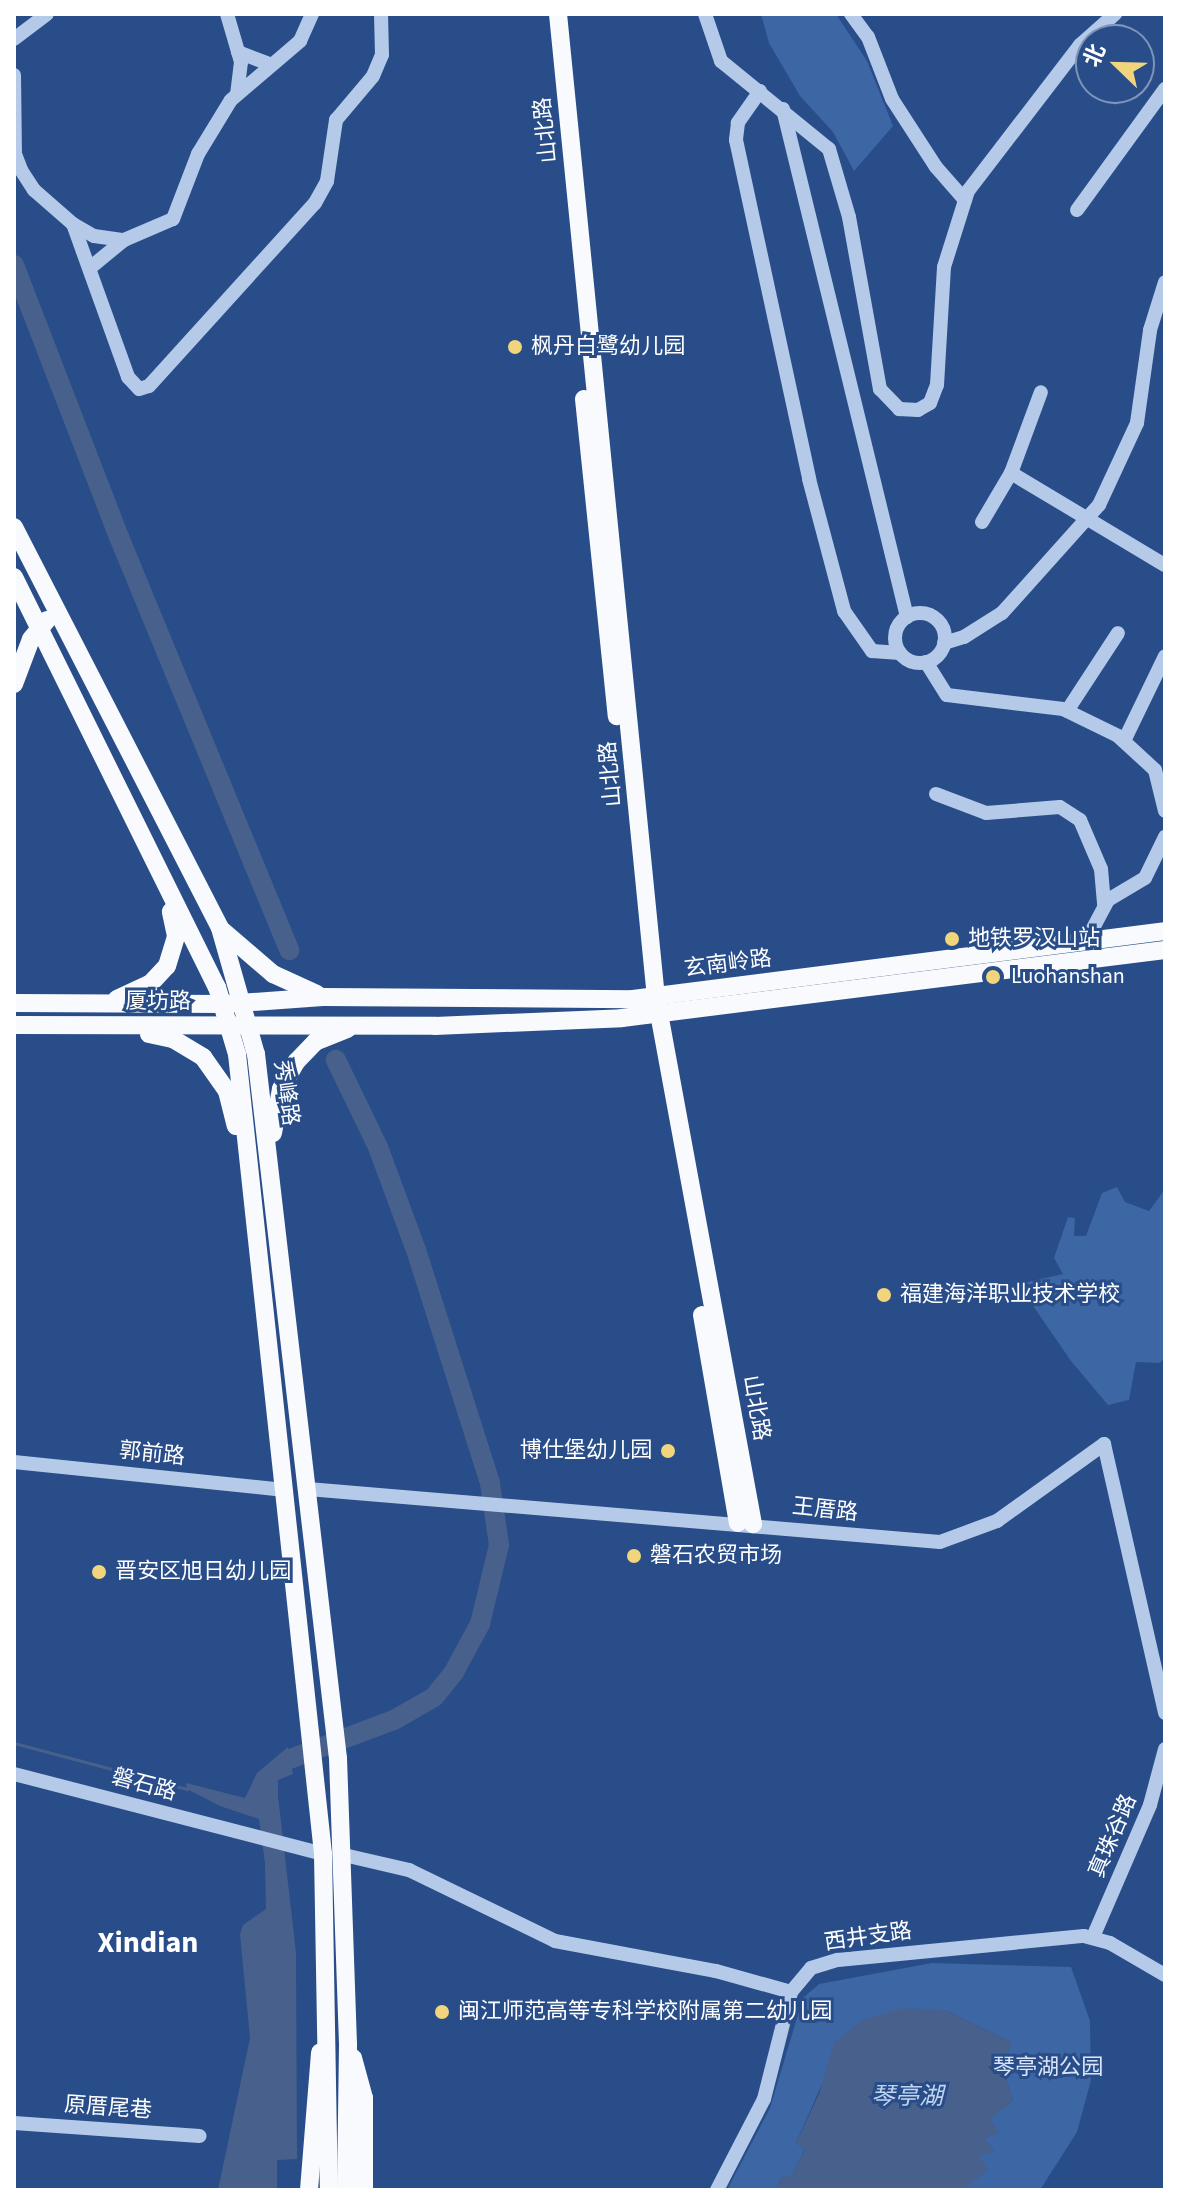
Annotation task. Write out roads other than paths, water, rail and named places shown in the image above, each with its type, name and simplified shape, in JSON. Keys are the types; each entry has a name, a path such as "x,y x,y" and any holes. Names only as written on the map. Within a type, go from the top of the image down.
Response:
{"main road":[{"name":"山北路","path":"546,14 652,1007 745,1524"},
{"name":"山北路","path":"558,14 652,1007"},
{"name":"秀峰路","path":"14,527 220,928 250,1026 270,1156 338,1758 344,1855 348,2045"},
{"name":"秀峰路","path":"14,577 224,1004 231,1026 252,1169 315,1771 323,1854 327,2010"},
{"path":"14,655 37,622 55,608"},
{"path":"14,684 37,622"},
{"path":"112,1002 151,983 173,957 175,925 161,874"},
{"path":"220,928 293,992"},
{"name":"玄南岭路","path":"293,992 323,997 652,1007 1165,931"},
{"name":"玄南岭路","path":"303,1025 652,1007 1165,950"},
{"name":"厦坊路","path":"14,1003 224,1004 293,992"},
{"path":"270,1156 281,1089 311,1046 365,1024"},
{"name":"厦坊路","path":"14,1025 303,1025"},
{"path":"115,1025 173,1039 203,1057 227,1091 252,1169"},
{"path":"327,2010 346,2190"},
{"path":"309,2190 313,2092 327,2010"},
{"path":"329,2190 348,2045"},
{"path":"348,2045 364,2098 364,2190"}],"street":[{"path":"14,39 47,14"},
{"path":"227,14 238,52 237,93"},
{"path":"91,267 124,240 173,219 198,154 237,93 300,41 312,14"},
{"path":"73,224 128,377 139,389 149,386 315,203 327,181 336,120 373,76 382,55 381,14"},
{"path":"705,14 721,61 829,149 849,217 880,389 899,409 918,410 930,403 937,385 944,267 965,200 1080,45 1115,14"},
{"path":"851,14 868,37 892,99 936,167 965,200"},
{"path":"238,52 269,64"},
{"path":"14,75 17,171 73,224 94,236 124,240"},
{"path":"1077,210 1165,89"},
{"path":"760,91 738,123 736,140 809,479 844,611 872,651 900,653"},
{"path":"783,109 907,617 895,638 900,653 910,661 926,662 939,654 944,643 942,626 935,617 907,617"},
{"path":"944,643 964,637 1002,613 1087,521 1132,440 1152,321 1165,282"},
{"path":"982,522 1011,473 1041,392"},
{"path":"1011,473 1165,565"},
{"path":"1067,711 1118,633"},
{"path":"1124,741 1165,656"},
{"path":"926,662 947,695 1067,711 1124,741 1155,770 1165,811"},
{"path":"936,794 986,813 1041,806 1070,814 1093,838 1104,905"},
{"path":"1091,932 1104,905 1145,878 1165,837"},
{"name":"王厝路","path":"308,1489 921,1541 957,1539 997,1521 1104,1444 1165,1713"},
{"name":"郭前路","path":"14,1462 285,1490"},
{"name":"真珠谷路","path":"1093,1937 1150,1805 1165,1749"},
{"name":"磐石路","path":"14,1774 323,1854"},
{"path":"344,1855 409,1870 555,1941 716,1971 791,1992 764,2099 717,2190"},
{"path":"1093,1937 1165,1975"},
{"name":"西井支路","path":"791,1992 805,1973 827,1962 1093,1937"},
{"name":"原厝尾巷","path":"14,2123 200,2136"}],"water":[{"path":"288,1747 293,1774 278,1780 278,1796 296,1953 297,2159 277,2160 277,2190 218,2190 250,2038 240,1934 243,1925 266,1909 265,1863 259,1819 220,1806 187,1789 186,1783 245,1798 257,1773"},
{"name":"琴亭湖","path":"903,2008 945,2010 1011,2042 1003,2071 1013,2100 990,2119 999,2133 984,2139 995,2152 979,2155 988,2170 962,2190 776,2190 782,2175 790,2178 805,2150 796,2143 819,2094 834,2042 862,2020"}],"waterway":[{"path":"14,265 119,537 289,950"},
{"path":"290,1759 394,1720 434,1697 454,1672 480,1624 499,1545 490,1483 416,1250 378,1147 336,1060"},
{"path":"14,1743 187,1789"}],"place":[{"name":"枫丹白鹭幼儿园","path":"515,347"},
{"name":"地铁罗汉山站","path":"952,939"},
{"name":"Luohanshan","path":"993,977"},
{"name":"福建海洋职业技术学校","path":"884,1295"},
{"name":"博仕堡幼儿园","path":"668,1451"},
{"name":"磐石农贸市场","path":"634,1556"},
{"name":"晋安区旭日幼儿园","path":"99,1572"},
{"name":"闽江师范高等专科学校附属第二幼儿园","path":"442,2012"}],"district":[{"name":"Xindian","path":"148,1943"}],"park label":[{"name":"琴亭湖公园","path":"1048,2068"}]}
